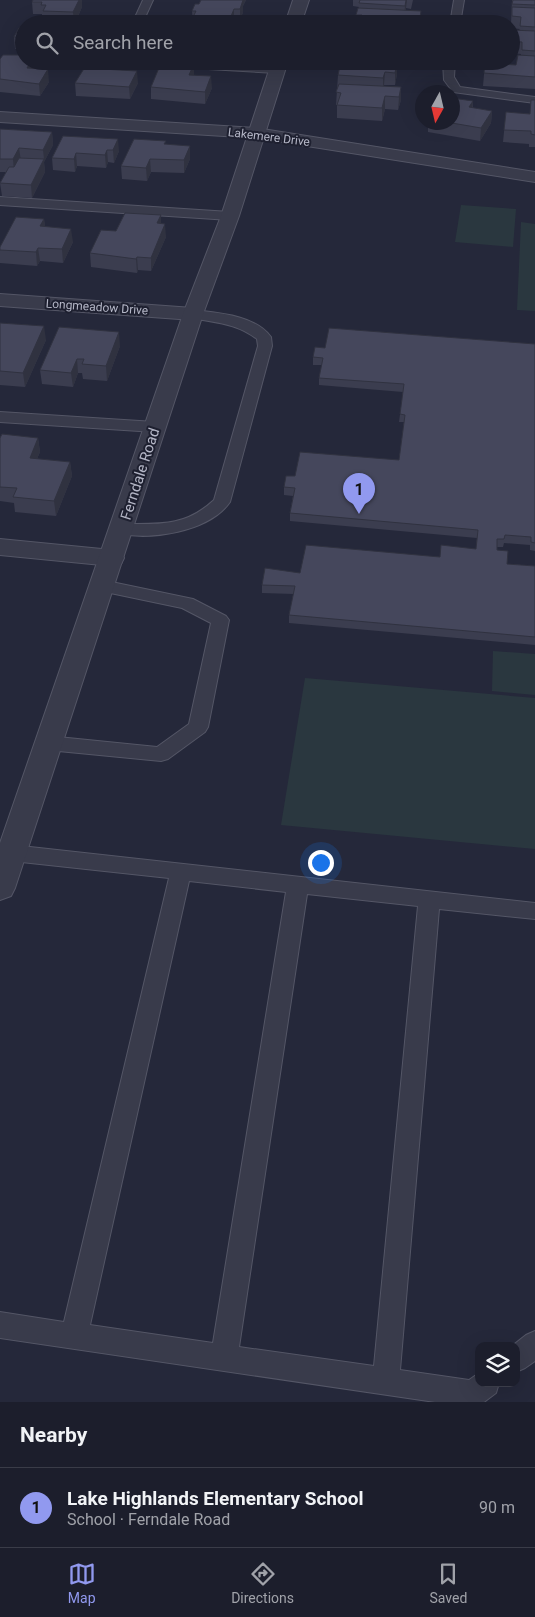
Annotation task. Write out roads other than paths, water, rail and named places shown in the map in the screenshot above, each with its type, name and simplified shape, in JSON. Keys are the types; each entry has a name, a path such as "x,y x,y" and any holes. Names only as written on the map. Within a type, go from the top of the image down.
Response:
{"street":[{"path":"296,15 301,0"},
{"name":"Ferndale Road","path":"0,888 193,314 230,216 277,70"},
{"name":"Lakemere Drive","path":"0,117 256,133 535,177"},
{"name":"Longmeadow Drive","path":"0,300 193,314"},
{"path":"0,547 112,558"}],"lane":[{"path":"141,15 148,0"},
{"path":"456,15 459,0"},
{"path":"448,70 447,78 457,90 535,100"},
{"path":"0,201 230,216"},
{"path":"122,529 169,529 190,525 210,516 222,502 265,346 264,337 255,329 230,318 193,314"},
{"path":"0,417 156,427"},
{"path":"48,743 161,754 198,728 220,620 187,603 102,586"},
{"path":"12,853 535,911"},
{"path":"74,1336 181,872"},
{"path":"224,1357 298,885"},
{"path":"386,1381 429,900"},
{"path":"0,1325 473,1394 481,1387"},
{"path":"520,1356 535,1344"}],"place":[{"name":"Lake Highlands Elementary School","path":"359,514"}]}
